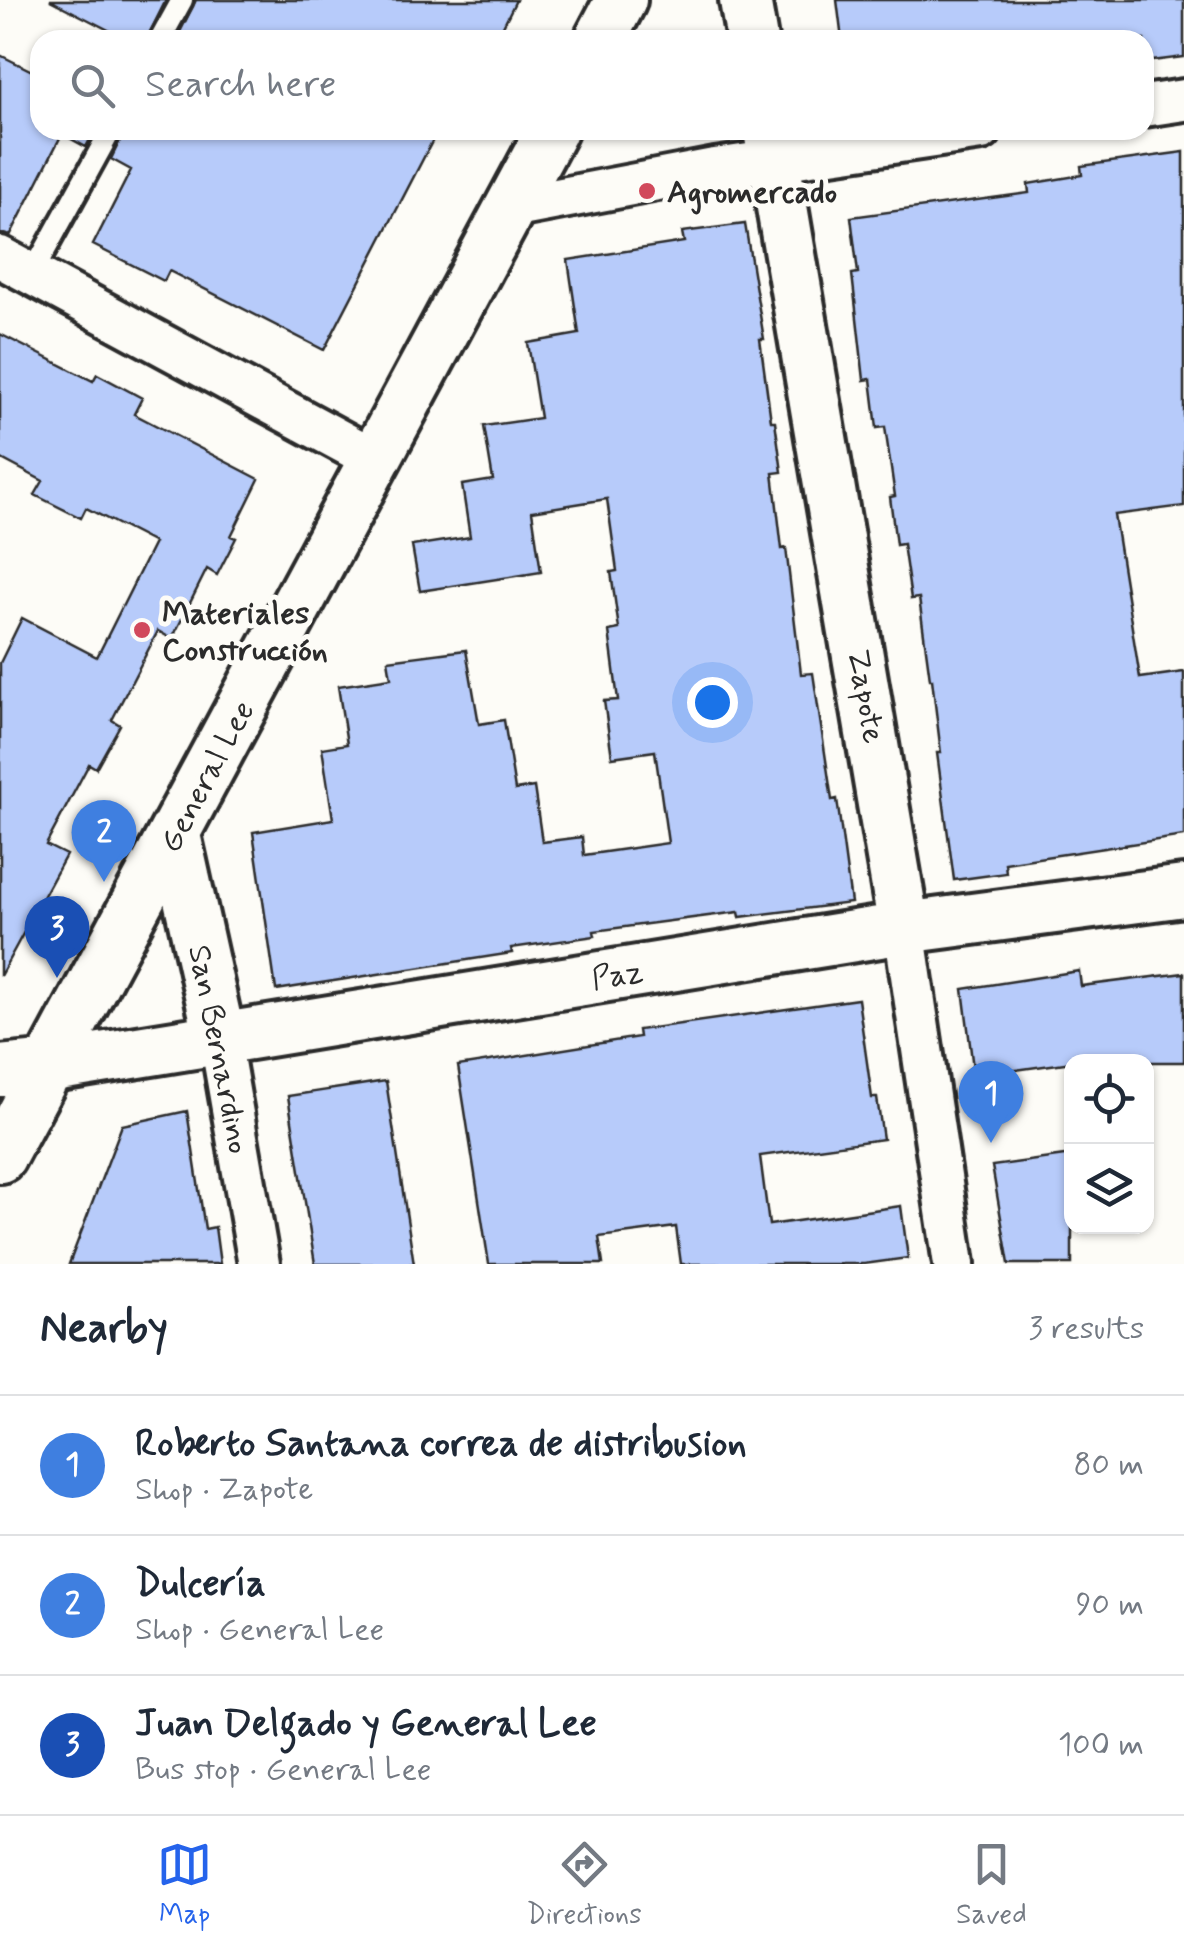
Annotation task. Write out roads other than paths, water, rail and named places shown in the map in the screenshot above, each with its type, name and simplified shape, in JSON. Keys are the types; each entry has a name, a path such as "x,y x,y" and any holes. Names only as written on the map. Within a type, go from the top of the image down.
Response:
{"street":[{"path":"605,30 621,0"},
{"path":"745,0 750,30"},
{"path":"1154,104 1184,100"},
{"name":"General Lee","path":"6,1133 52,1066 547,140"},
{"path":"510,208 772,145 842,140"},
{"name":"Zapote","path":"772,145 904,928 954,1264"},
{"path":"16,265 376,460"},
{"name":"San Bernardino","path":"175,835 220,1039 259,1264"},
{"name":"Paz","path":"0,1070 52,1066 904,928 1184,892"}],"lane":[{"path":"166,30 182,0"},
{"path":"16,265 104,140"}],"place":[{"name":"Agromercado","path":"647,191"},
{"name":"Materiales Construcción","path":"142,630"},
{"name":"Dulcería","path":"104,882"},
{"name":"Juan Delgado y General Lee","path":"57,978"},
{"name":"Roberto Santana correa de distribusion","path":"991,1143"}]}
